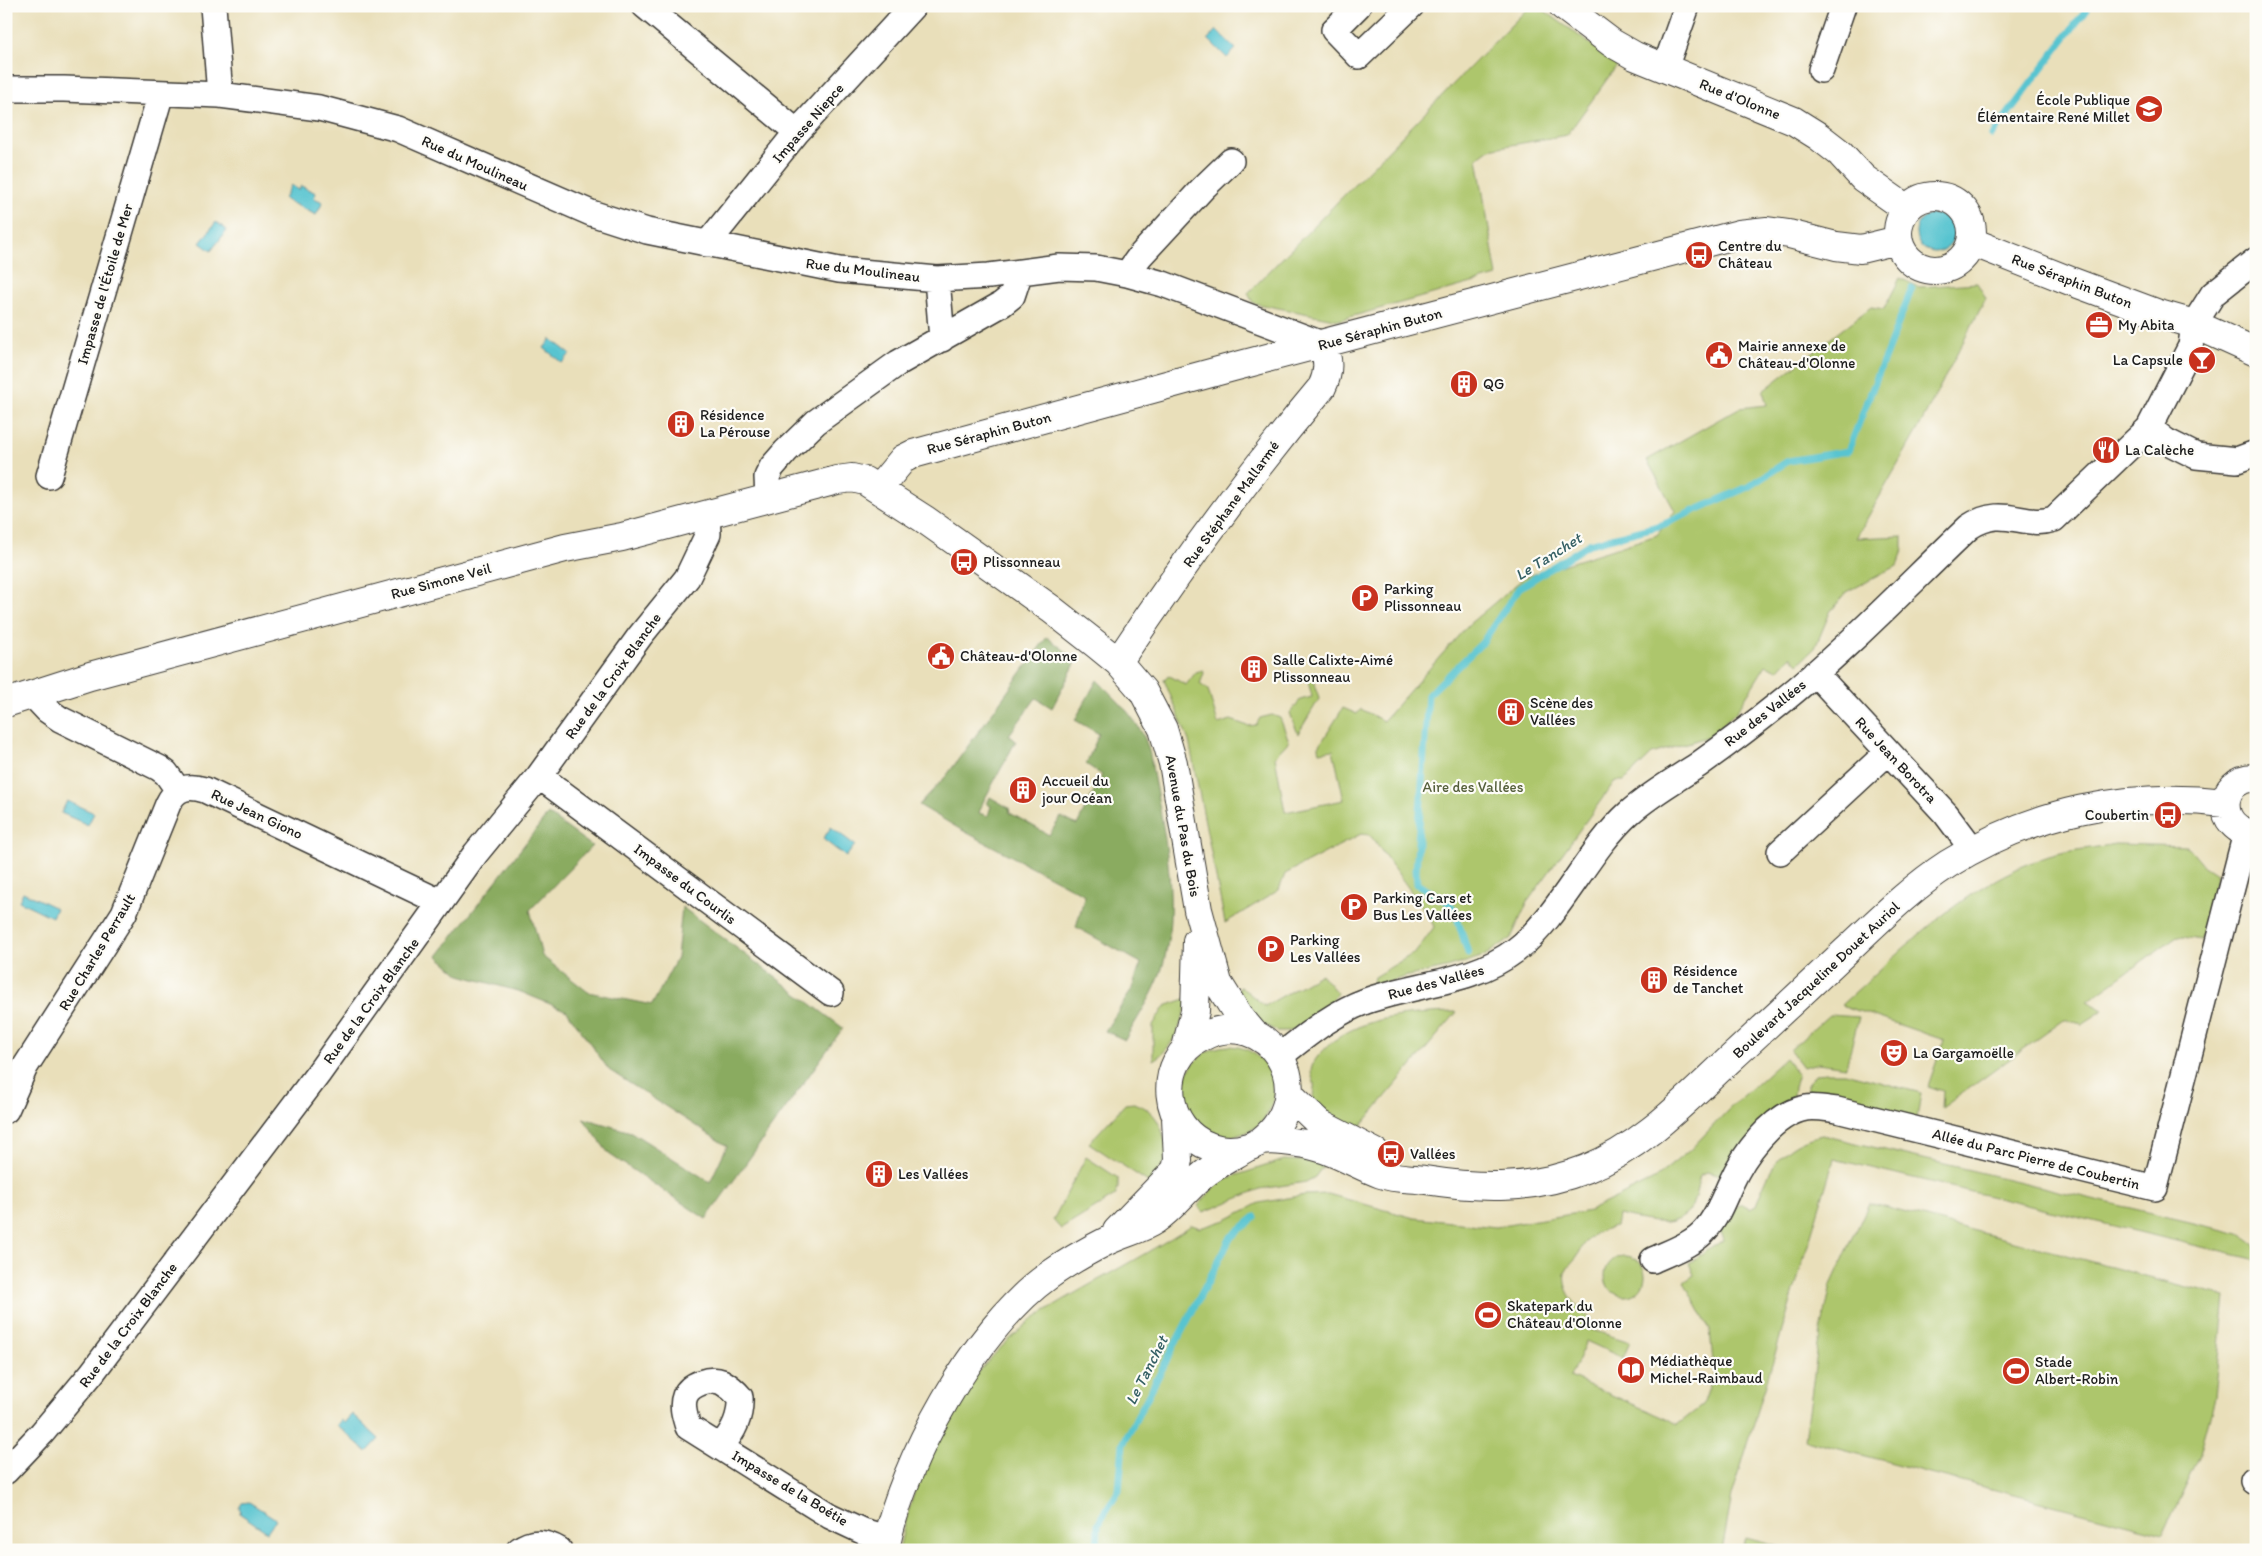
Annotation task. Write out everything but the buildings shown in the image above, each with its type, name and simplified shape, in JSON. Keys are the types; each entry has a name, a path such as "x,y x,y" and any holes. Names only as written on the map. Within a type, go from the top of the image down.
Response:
{"main road":[{"name":"Rue d'Olonne","path":"1563,6 1612,44 1794,121 1840,153 1863,178 1907,209"},
{"path":"1928,196 1941,196 1953,200 1963,208 1970,218 1973,230 1972,242 1967,254 1958,263 1947,269 1934,271 1922,268 1911,262 1903,252 1898,240 1898,229 1907,209 1917,201 1928,196"},
{"name":"Rue Séraphin Buton","path":"878,489 903,459 913,454 1739,234 1767,231 1790,234 1836,246 1861,249 1898,240"},
{"name":"Rue Séraphin Buton","path":"1972,242 2141,308 2194,324 2256,352"},
{"name":"Rue Stéphane Mallarmé","path":"1118,662 1239,491 1322,387 1327,370 1327,354 1322,344"},
{"name":"Rue Simone Veil","path":"6,703 90,676 538,554 622,537 836,480 852,478 865,481 878,489"},
{"name":"Avenue du Pas du Bois","path":"878,489 1051,609 1118,662 1143,691 1163,728 1177,780 1198,910 1218,983 1238,1016 1254,1034"},
{"path":"2251,834 2232,825 2228,818 2225,802 2233,786 2241,780 2256,778"},
{"name":"Boulevard Jacqueline Douet Auriol","path":"1254,1144 1315,1145 1386,1176 1478,1187 1516,1186 1559,1178 1586,1169 1612,1157 1636,1142 1680,1106 1901,900 1946,866 1973,850 2030,824 2086,807 2127,800 2162,798 2225,802"},
{"name":"Avenue du Pas du Bois","path":"1186,1048 1195,1011 1198,910"},
{"path":"886,1544 899,1497 918,1452 949,1396 990,1332 1004,1315 1031,1288 1064,1266 1107,1240 1144,1226 1161,1216 1210,1170 1254,1144 1272,1133 1281,1122 1287,1109 1290,1081 1280,1056 1268,1043 1254,1034 1236,1030 1218,1030 1200,1037 1186,1048 1178,1058 1170,1083 1170,1100 1176,1117 1185,1130 1198,1141 1213,1148 1230,1150 1254,1144"},
{"name":"Boulevard Jacqueline Douet Auriol","path":"1290,1095 1320,1124 1393,1162 1422,1180"},
{"path":"1107,1240 1176,1170 1178,1160 1176,1117"}],"street":[{"path":"213,6 220,95"},
{"path":"645,6 797,132"},
{"name":"Impasse Niepce","path":"707,244 797,132 913,6"},
{"path":"1358,6 1334,30 1359,56 1411,6"},
{"path":"1665,68 1687,6"},
{"path":"1821,70 1843,6"},
{"name":"Rue du Moulineau","path":"6,90 220,95 319,108 386,125 591,213 647,231 839,270 937,278 1059,267 1096,268 1127,274 1232,310 1322,344"},
{"name":"Impasse de l'Étoile de Mer","path":"49,476 161,93"},
{"path":"1127,274 1134,262 1203,188 1232,161"},
{"path":"2194,324 2213,294 2256,260"},
{"path":"768,498 767,477 772,467 786,450 816,422 898,363 987,314 1012,296 1020,272"},
{"name":"Rue du Moulineau","path":"937,278 942,339"},
{"name":"Rue du Moulineau","path":"1232,310 1254,329 1267,347 1271,358"},
{"name":"Rue des Vallées","path":"1280,1056 1320,1024 1352,1006 1395,992 1458,978 1490,967 1517,950 1536,931 1610,832 1628,814 1645,800 1700,764 1815,673 1969,527 1981,519 1994,516 2045,522 2054,519 2149,428 2191,346 2194,324"},
{"path":"2149,428 2166,441 2196,456 2237,460 2256,453"},
{"name":"Rue de la Croix Blanche","path":"6,1471 42,1433 98,1365 318,1074 476,853 539,776 640,636 687,578 708,534 707,515"},
{"name":"Rue Jean Borotra","path":"1815,673 1946,814 1973,850"},
{"path":"32,694 47,710 60,719 166,773 178,790"},
{"path":"1780,852 1888,752"},
{"name":"Impasse du Courlis","path":"539,776 830,993"},
{"name":"Rue Jean Giono","path":"178,790 196,787 205,790 440,902"},
{"name":"Rue Charles Perrault","path":"6,1110 25,1067 124,913 168,804 178,790"},
{"name":"Allée du Parc Pierre de Coubertin","path":"1653,1260 1690,1242 1706,1230 1716,1215 1736,1171 1759,1138 1791,1114 1806,1108 1837,1110 2155,1188 2251,834"},
{"name":"Impasse de la Boétie","path":"721,1446 830,1516 886,1544"},
{"path":"524,1547 550,1544 559,1550"}],"green space":[{"path":"1530,6 1538,6 1618,64 1567,135 1489,149 1477,158 1497,276 1339,320 1253,303 1248,293"},
{"name":"Aire des Vallées","path":"1900,278 1919,287 1977,283 1986,298 1918,429 1856,538 1903,536 1903,551 1897,566 1847,592 1830,612 1815,648 1798,664 1791,656 1778,670 1766,665 1737,711 1710,736 1652,754 1624,781 1615,781 1528,901 1511,938 1484,956 1450,967 1404,977 1371,988 1374,977 1416,952 1434,927 1430,918 1370,835 1361,834 1285,874 1279,890 1225,923 1189,741 1164,680 1168,675 1186,685 1196,672 1203,670 1204,673 1200,684 1208,690 1218,724 1231,720 1248,726 1256,725 1260,718 1272,715 1280,718 1289,741 1275,756 1285,812 1344,800 1333,750 1319,752 1318,748 1343,708 1357,714 1361,709 1383,721 1468,625 1525,577 1657,535 1675,511 1647,460 1739,408 1767,405 1763,391 1871,307 1884,309"},
{"path":"1047,637 1077,660 1052,708 1036,698 1009,735 1016,741 979,813 988,816 991,806 987,804 990,797 1009,808 1010,813 1049,835 1061,817 1077,825 1102,775 1086,764 1099,734 1075,720 1097,680 1124,707 1141,730 1149,750 1164,831 1170,882 1169,933 1165,958 1155,988 1125,1040 1105,1031 1131,991 1141,963 1076,927 1085,895 958,828 919,805 947,775"},
{"path":"1313,676 1319,699 1298,734 1290,713 1300,700 1312,697 1307,677"},
{"path":"548,814 592,846 530,910 542,956 588,992 652,1005 677,958 682,907 843,1028 706,1219 609,1154 583,1118 631,1132 710,1182 727,1146 609,1070 567,1011 521,992 460,975 438,956"},
{"path":"2116,844 2187,846 2203,865 2217,874 2201,940 2177,936 2087,1001 2104,1010 2082,1024 2064,1020 1942,1108 1943,1091 1928,1086 1944,1040 1841,1005 1937,920 1963,900 1990,883 2018,868 2049,856"},
{"path":"1321,974 1337,993 1327,1009 1291,1031 1277,1031 1260,1023 1230,993 1241,987 1265,1006"},
{"path":"1188,998 1177,1033 1161,1055 1153,1060 1153,1025 1165,1006"},
{"path":"1457,1012 1360,1127 1353,1130 1325,1113 1316,1105 1313,1099 1314,1082 1311,1072 1312,1068 1318,1056 1335,1040 1350,1031 1385,1019"},
{"path":"1829,1015 1859,1017 1846,1067 1818,1063 1803,1067 1790,1050"},
{"path":"1229,1046 1246,1049 1261,1059 1271,1074 1274,1091 1271,1108 1261,1123 1246,1133 1229,1136 1212,1133 1197,1123 1187,1108 1184,1091 1187,1074 1197,1059 1212,1049"},
{"path":"1785,1058 1798,1074 1792,1103 1723,1177 1707,1172 1700,1175 1692,1206 1686,1214 1669,1222 1648,1221 1618,1215 1616,1227 1593,1235 1567,1268 1565,1284 1567,1291 1581,1310 1591,1319 1589,1329 1630,1342 1623,1358 1586,1341 1570,1377 1677,1425 1703,1405 1714,1373 1710,1330 1684,1282 1694,1275 1689,1263 1723,1240 1720,1229 1735,1207 1742,1204 1750,1208 1756,1205 1772,1169 1786,1151 1808,1139 1822,1135 2240,1234 2256,1246 2256,1260 1834,1159 1732,1496 1722,1550 899,1550 915,1491 938,1435 970,1383 990,1359 1034,1318 1192,1225 1200,1228 1226,1220 1259,1203 1305,1195 1328,1194 1414,1218 1496,1227 1589,1211 1654,1179 1690,1150 1730,1108"},
{"path":"1845,1073 1921,1093 1917,1118 1807,1096 1807,1085 1815,1074"},
{"path":"1134,1103 1150,1111 1155,1117 1162,1131 1168,1157 1151,1184 1089,1143 1125,1104"},
{"path":"1086,1157 1118,1178 1118,1189 1115,1196 1061,1229 1053,1220"},
{"path":"1284,1160 1308,1161 1324,1165 1315,1177 1306,1182 1260,1189 1204,1212 1198,1206 1219,1181"},
{"name":"Stade Albert-Robin","path":"1869,1203 2225,1297 2215,1397 2199,1457 2163,1534 1805,1440 1818,1345 1831,1285"},
{"path":"1625,1256 1639,1262 1645,1276 1639,1290 1625,1296 1611,1290 1605,1276 1611,1262"},
{"path":"1746,1538 1791,1550 1743,1550"}],"water":[{"path":"1216,30 1236,49 1227,58 1208,39"},
{"path":"291,185 299,190 301,186 316,193 314,198 323,202 316,215 284,199"},
{"path":"1935,214 1948,220 1954,233 1948,246 1935,252 1922,246 1916,233 1922,220"},
{"path":"216,222 227,230 211,251 200,243"},
{"path":"551,339 570,354 562,363 544,348"},
{"path":"67,801 94,813 88,825 61,813"},
{"path":"831,827 855,845 846,857 823,839"},
{"path":"23,892 56,908 52,917 19,901"},
{"path":"352,1414 379,1439 367,1452 337,1425 341,1420 344,1423"},
{"path":"249,1502 276,1519 267,1532 239,1513 242,1503"}],"waterway":[{"name":"Le Tanchet","path":"1992,135 2089,6"},
{"name":"Le Tanchet","path":"1468,953 1455,911 1448,902 1417,884 1416,871 1428,695 1482,643 1519,588 1589,544 1662,525 1748,487 1788,461 1848,451 1912,288"},
{"name":"Le Tanchet","path":"1097,1550 1098,1524 1119,1490 1123,1444 1231,1237 1255,1217"}],"place":[{"name":"École Publique Élémentaire René Millet","path":"2149,109"},
{"name":"Centre du Château","path":"1699,255"},
{"name":"My Abita","path":"2099,325"},
{"name":"Mairie annexe de Château-d'Olonne","path":"1719,355"},
{"name":"La Capsule","path":"2202,360"},
{"name":"QG","path":"1464,384"},
{"name":"Résidence La Pérouse","path":"681,424"},
{"name":"La Calèche","path":"2106,450"},
{"name":"Plissonneau","path":"964,562"},
{"name":"Parking Plissonneau","path":"1365,598"},
{"name":"Château-d'Olonne","path":"941,656"},
{"name":"Salle Calixte-Aimé Plissonneau","path":"1254,669"},
{"name":"Scène des Vallées","path":"1511,712"},
{"name":"Accueil du jour Océan","path":"1023,790"},
{"name":"Coubertin","path":"2168,815"},
{"name":"Parking Cars et Bus Les Vallées","path":"1354,907"},
{"name":"Parking Les Vallées","path":"1271,949"},
{"name":"Résidence de Tanchet","path":"1654,980"},
{"name":"La Gargamoëlle","path":"1894,1053"},
{"name":"Vallées","path":"1391,1154"},
{"name":"Les Vallées","path":"879,1174"},
{"name":"Skatepark du Château d'Olonne","path":"1488,1315"},
{"name":"Médiathèque Michel-Raimbaud","path":"1631,1370"},
{"name":"Stade Albert-Robin","path":"2016,1371"}]}
